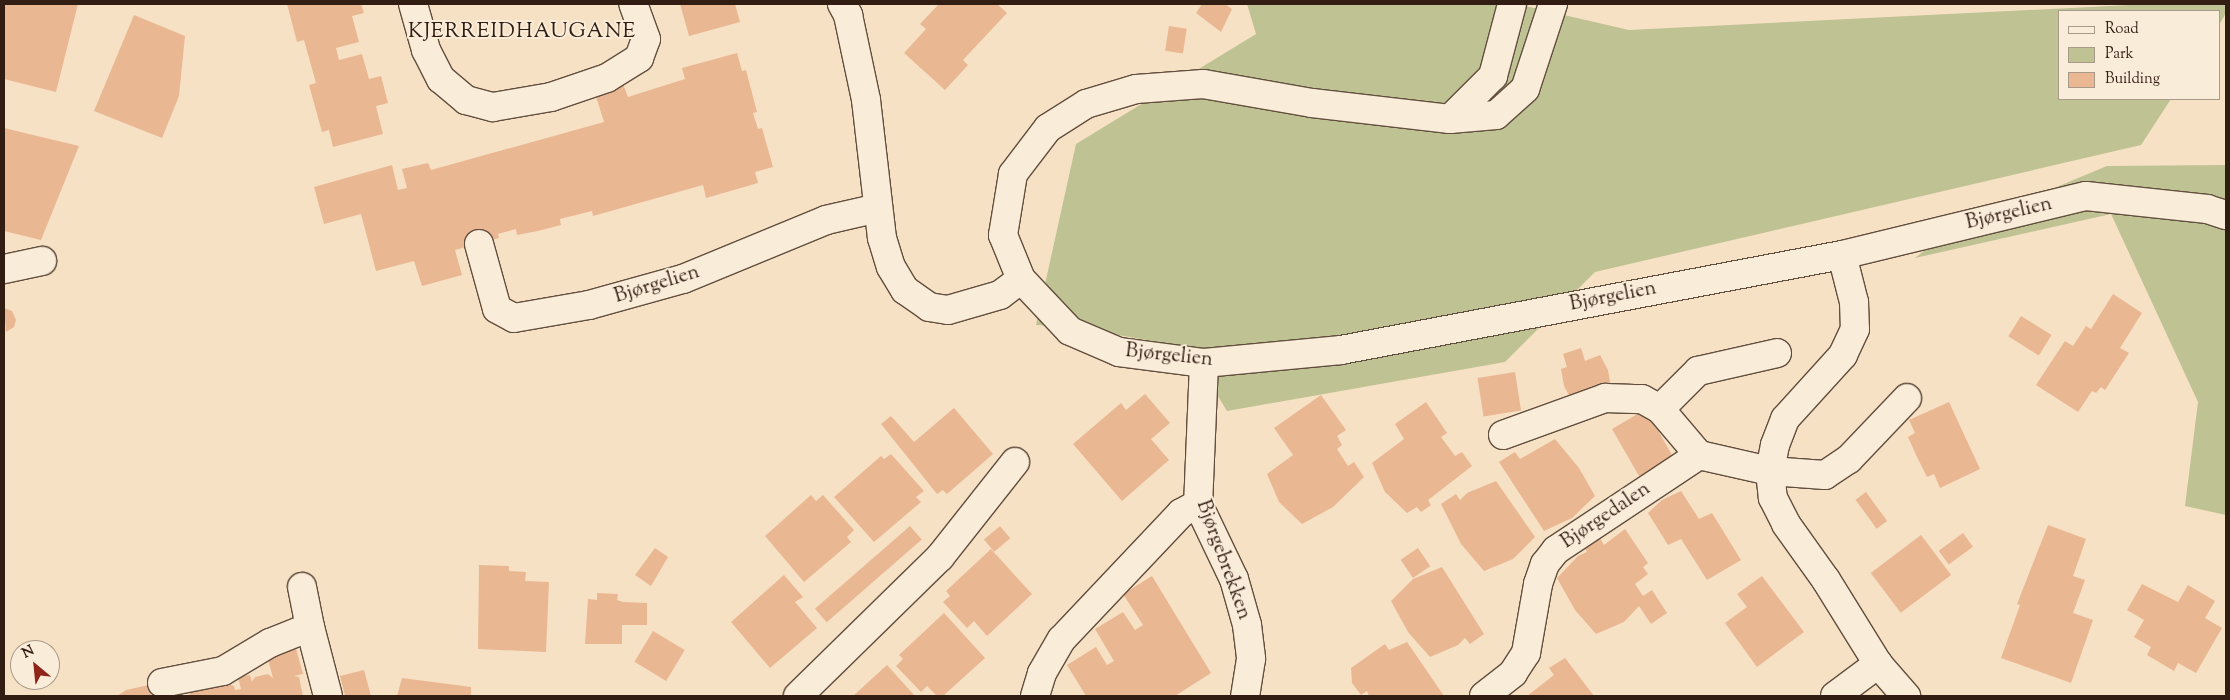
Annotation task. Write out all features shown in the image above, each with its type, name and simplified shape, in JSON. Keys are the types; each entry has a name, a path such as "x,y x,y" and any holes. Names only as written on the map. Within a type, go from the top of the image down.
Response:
{"street":[{"path":"413,4 426,50 440,79 466,100 493,107 551,97 607,78 638,58 646,39 633,4"},
{"path":"1450,119 1493,76 1512,4"},
{"name":"Bjørgelien","path":"1552,4 1525,89 1496,115 1450,119 1312,103 1204,84 1136,89 1086,104 1048,128 1013,174 1003,235 1021,279 1070,331 1120,352 1204,363 1341,350 1842,254 2086,196 2207,209 2226,215"},
{"path":"849,7 866,100 878,208 891,267 905,290 928,307 948,310 1000,295 1021,279"},
{"name":"Bjørgelien","path":"479,244 497,309 514,318 589,305 683,279 826,220 878,208"},
{"path":"1842,254 1854,302 1855,329 1844,355 1785,419 1774,445 1770,471 1774,498 1786,524 1826,580 1878,664 1906,696"},
{"path":"4,269 42,260"},
{"path":"1660,408 1698,371 1777,353"},
{"name":"Bjørgebrekken","path":"1204,363 1198,504 1234,579 1247,625 1251,659 1245,696"},
{"path":"1503,435 1605,398 1642,399 1660,408 1699,456 1770,471 1825,475 1849,459 1907,398"},
{"name":"Bjørgedalen","path":"1484,696 1513,673 1526,653 1538,584 1545,564 1556,550 1699,456"},
{"path":"798,696 940,557 1015,462"},
{"path":"1035,696 1042,673 1062,639 1181,513 1198,504"},
{"path":"302,587 328,696"},
{"path":"162,683 223,671 270,643 310,626"},
{"path":"1835,696 1878,664"}],"green space":[{"path":"1247,4 1517,4 1629,30 2150,4 2226,4 2226,13 2220,23 2220,10 2058,10 2058,100 2170,100 2141,145 1595,272 1505,362 1227,411 1188,347 1071,327 1036,325 1076,144 1256,34"},
{"path":"2226,165 2226,515 2185,506 2198,402 2111,214 1915,258 1948,232 2107,166"}],"building":[{"path":"4,4 78,4 56,92 4,79"},
{"path":"287,4 361,4 364,13 352,16 359,42 336,48 339,60 362,54 369,79 381,76 388,103 376,106 383,134 333,147 329,130 322,132 309,85 316,83 304,40 297,42"},
{"path":"680,4 735,4 740,22 689,36"},
{"path":"939,4 997,4 1007,13 963,60 968,65 945,90 904,53 926,29 920,24"},
{"path":"1202,4 1225,4 1232,9 1221,32 1196,13"},
{"path":"134,15 185,36 179,96 162,138 94,111"},
{"path":"1169,26 1187,29 1183,54 1165,51"},
{"path":"737,53 742,71 746,70 757,112 753,113 758,129 762,128 773,167 755,172 758,183 706,198 703,185 593,216 592,211 560,219 561,225 538,231 517,235 516,229 498,234 499,238 455,250 462,275 422,286 414,261 376,271 361,214 324,224 314,187 392,165 398,190 407,188 402,169 428,163 431,170 604,122 595,93 623,84 628,97 685,79 682,68"},
{"path":"4,128 79,146 41,240 4,231"},
{"path":"2113,294 2142,313 2120,348 2129,353 2105,390 2101,387 2096,393 2092,391 2078,412 2036,385 2065,341 2073,346 2086,326 2091,329"},
{"path":"4,308 12,311 16,320 14,327 6,332"},
{"path":"2021,316 2052,335 2039,355 2008,336"},
{"path":"1581,348 1585,361 1600,355 1608,370 1611,387 1572,401 1564,386 1561,369 1567,367 1563,354"},
{"path":"1515,372 1521,411 1484,416 1477,378"},
{"path":"1145,394 1170,423 1151,439 1169,460 1122,501 1073,444 1121,403 1126,410"},
{"path":"1321,395 1346,430 1337,436 1342,445 1337,449 1348,466 1354,462 1364,477 1333,507 1302,524 1279,502 1267,474 1293,455 1274,428"},
{"path":"1426,402 1447,433 1441,437 1455,456 1462,452 1472,466 1428,500 1431,505 1421,512 1417,507 1407,513 1385,492 1372,463 1404,439 1395,424"},
{"path":"1949,402 1980,469 1940,488 1934,474 1927,477 1917,457 1908,437 1915,433 1909,420"},
{"path":"954,408 993,454 947,494 943,490 937,494 881,424 891,416 914,442"},
{"path":"1646,409 1673,457 1657,469 1639,476 1612,429"},
{"path":"1555,439 1579,468 1595,496 1572,518 1544,531 1499,462 1515,452 1520,459"},
{"path":"891,454 924,491 916,497 921,502 874,542 834,497 881,456 884,459"},
{"path":"1496,481 1535,537 1513,559 1484,571 1461,544 1441,504 1456,494 1460,500 1467,493"},
{"path":"1681,491 1699,519 1712,513 1741,560 1707,580 1681,539 1668,545 1648,513 1662,500"},
{"path":"1866,492 1887,521 1877,529 1855,500"},
{"path":"811,495 816,501 823,495 854,530 847,537 851,542 804,582 765,536"},
{"path":"2048,525 2086,539 2073,576 2085,580 2073,613 2093,620 2071,683 2001,658 2020,605 2017,604"},
{"path":"910,526 922,540 827,622 815,609"},
{"path":"1000,526 1010,538 994,552 984,539"},
{"path":"1625,529 1648,563 1643,567 1648,574 1635,584 1643,596 1652,590 1667,613 1651,624 1639,606 1624,622 1596,634 1575,610 1557,578 1578,556 1587,552 1583,545 1598,535 1604,545"},
{"path":"1963,533 1973,547 1949,564 1939,551"},
{"path":"1921,535 1951,575 1901,613 1871,573"},
{"path":"655,548 668,557 651,586 635,575"},
{"path":"1418,548 1430,566 1413,578 1401,560"},
{"path":"991,549 1032,594 987,636 974,621 967,628 943,602 950,596 946,591"},
{"path":"479,565 509,566 509,571 526,572 525,581 549,582 546,652 478,649"},
{"path":"1442,567 1484,634 1470,644 1465,638 1458,645 1430,657 1408,632 1391,601 1413,579"},
{"path":"784,575 803,597 795,602 817,628 770,668 731,622"},
{"path":"1152,576 1211,673 1175,696 1086,696 1067,665 1096,647 1107,665 1114,661 1095,629 1123,612 1135,630 1143,625 1123,594"},
{"path":"1762,576 1804,632 1757,667 1725,623 1747,607 1737,594"},
{"path":"2142,584 2178,602 2188,585 2215,601 2205,618 2222,628 2196,673 2178,663 2174,671 2147,655 2151,647 2134,637 2144,620 2127,610"},
{"path":"597,593 618,594 617,600 623,602 647,603 647,625 622,625 622,644 585,644 588,599 597,600"},
{"path":"944,613 985,658 943,696 937,696 927,686 921,692 896,666 903,659 899,655"},
{"path":"653,631 685,650 666,681 634,662"},
{"path":"1407,642 1444,696 1369,696 1367,691 1361,695 1352,683 1351,668 1385,644 1389,650"},
{"path":"295,645 303,674 294,676 299,677 303,696 188,696 192,690 226,683 234,686 235,690 241,689 238,677 250,675 252,682 255,677 268,674 273,678 267,656"},
{"path":"1565,658 1594,696 1527,696 1554,675 1549,668"},
{"path":"887,665 915,696 853,696"},
{"path":"364,670 371,696 345,696 340,676"},
{"path":"402,678 471,687 471,696 397,696"},
{"path":"149,685 151,696 117,696 126,690"}],"district":[{"name":"KJERREIDHAUGANE","path":"522,32"}]}
